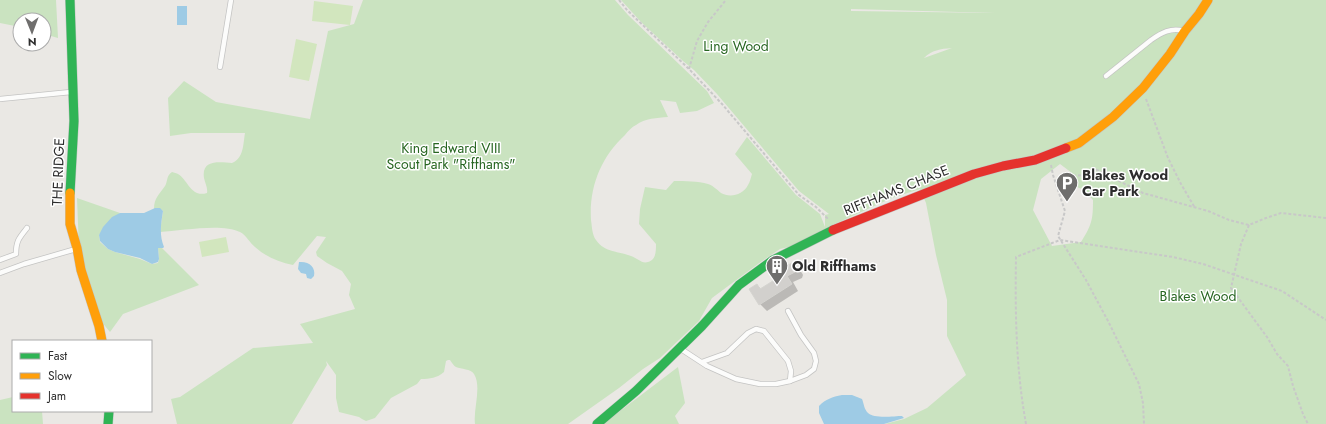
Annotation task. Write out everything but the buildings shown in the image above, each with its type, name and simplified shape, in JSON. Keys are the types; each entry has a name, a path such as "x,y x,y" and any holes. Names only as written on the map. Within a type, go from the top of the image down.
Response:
{"street":[{"name":"THE RIDGE","path":"70,0 74,121 70,183 70,224 77,248 81,270 99,326 102,340"},
{"name":"RIFFHAMS CHASE","path":"597,424 636,391 680,348 739,285 773,260 837,228 974,174 1003,166 1035,160 1079,143 1113,117 1143,88 1208,0"},
{"path":"108,424 110,412"}],"lane":[{"path":"220,67 231,0"},
{"path":"1106,76 1158,35 1177,29 1185,31"},
{"path":"0,99 73,92"},
{"path":"0,260 16,254 16,244 18,238 27,228"},
{"path":"0,273 77,248"},
{"path":"680,348 702,362 736,379 760,384 776,384 790,381 806,375 814,369 816,362 814,353 801,335 788,311"},
{"path":"702,362 726,353 748,333 756,329 764,331 788,361 791,371 790,381"}],"path":[{"path":"619,0 627,10 689,69 722,104 799,195 816,207 837,228"},
{"path":"689,69 697,41 708,22 726,0"},
{"path":"1143,88 1168,158 1195,208"},
{"path":"1049,155 1053,175 1065,211 1058,236 1086,280 1139,384 1144,424"},
{"path":"1068,176 1086,174 1095,170 1143,193 1208,211 1229,220 1249,225 1281,213 1326,218"},
{"path":"1249,225 1241,244 1231,288 1277,354 1288,366 1293,386 1308,424"},
{"path":"1026,424 1019,378 1016,330 1016,257 1060,240 1173,257 1203,264 1282,291 1326,320"}],"green space":[{"path":"0,0 56,0 58,38 52,36 52,12 12,12 12,25 0,23"},
{"path":"363,0 615,0 628,15 707,91 714,103 697,111 680,113 676,102 660,100 668,117 647,120 632,128 609,153 598,173 592,196 591,208 591,220 595,238 600,244 612,251 626,254 642,262 646,262 653,259 656,252 656,244 639,224 640,209 645,187 666,190 674,181 691,181 710,185 725,195 736,195 746,188 752,174 735,154 747,137 796,195 820,214 825,227 825,215 829,214 799,191 717,94 694,70 641,22 621,0 1326,0 1326,424 885,424 904,419 927,408 966,375 947,336 947,300 936,255 926,203 920,189 892,198 826,228 793,246 780,249 762,261 712,298 699,321 660,358 568,424 475,424 477,385 474,374 468,370 456,367 450,360 448,360 446,361 444,372 439,376 421,379 417,384 391,398 375,418 366,421 359,417 339,412 336,398 336,375 326,361 327,365 292,424 177,424 171,399 180,397 253,348 313,343 300,324 355,309 349,295 351,284 342,271 317,256 316,252 326,237 317,236 293,265 278,261 259,251 242,233 232,229 201,228 160,232 163,211 160,209 154,209 154,205 170,174 172,172 178,174 193,191 202,194 207,193 204,178 205,168 212,163 232,163 236,161 241,154 245,133 191,133 170,136 168,98 184,81 216,102 310,119 328,31 354,24","holes":["851,9 995,13 851,11","952,48 924,58 927,55 940,49","1060,164 1072,173 1072,185 1084,190 1093,200 1091,222 1088,231 1081,242 1052,246 1033,210 1041,179"]},
{"path":"314,1 353,6 350,25 312,21"},
{"path":"296,39 317,44 309,81 289,77"},
{"path":"77,198 120,213 99,235 100,242 108,249 152,264 158,263 158,248 161,247 199,285 123,314 110,332 96,315 79,249"},
{"path":"226,237 229,252 202,257 199,242"},
{"path":"678,367 685,403 675,416 679,424 603,424"},
{"path":"12,397 12,412 42,412 43,424 0,424 0,400"}],"water":[{"path":"177,6 187,6 187,25 177,25"},
{"path":"155,208 160,208 163,211 161,234 164,247 158,248 158,262 152,264 140,258 115,252 108,249 100,241 99,235 103,227 112,217 120,213 144,213"},
{"path":"299,262 306,262 313,267 314,276 311,279 307,278 306,274 301,273 298,269"},
{"path":"842,395 852,395 862,399 866,410 871,415 879,417 902,416 904,418 884,424 824,424 819,413 819,406 829,399"}],"traffic: fast":[{"path":"70,0 74,121 70,193"},
{"path":"597,424 636,391 702,326 739,285 773,260 833,230"},
{"path":"108,424 109,412"}],"traffic: slow":[{"path":"1066,148 1079,143 1113,117 1143,88 1170,54 1208,0"},
{"path":"70,193 70,224 77,248 81,270 99,326 102,340"}],"traffic: jam":[{"path":"833,230 974,174 1003,166 1035,160 1066,148"}],"place":[{"name":"Blakes Wood Car Park","path":"1067,202"},
{"name":"Old Riffhams","path":"777,286"}],"park label":[{"name":"Ling Wood","path":"736,46"},
{"name":"King Edward VIII Scout Park \"Riffhams\"","path":"451,156"},
{"name":"Blakes Wood","path":"1198,296"}]}
